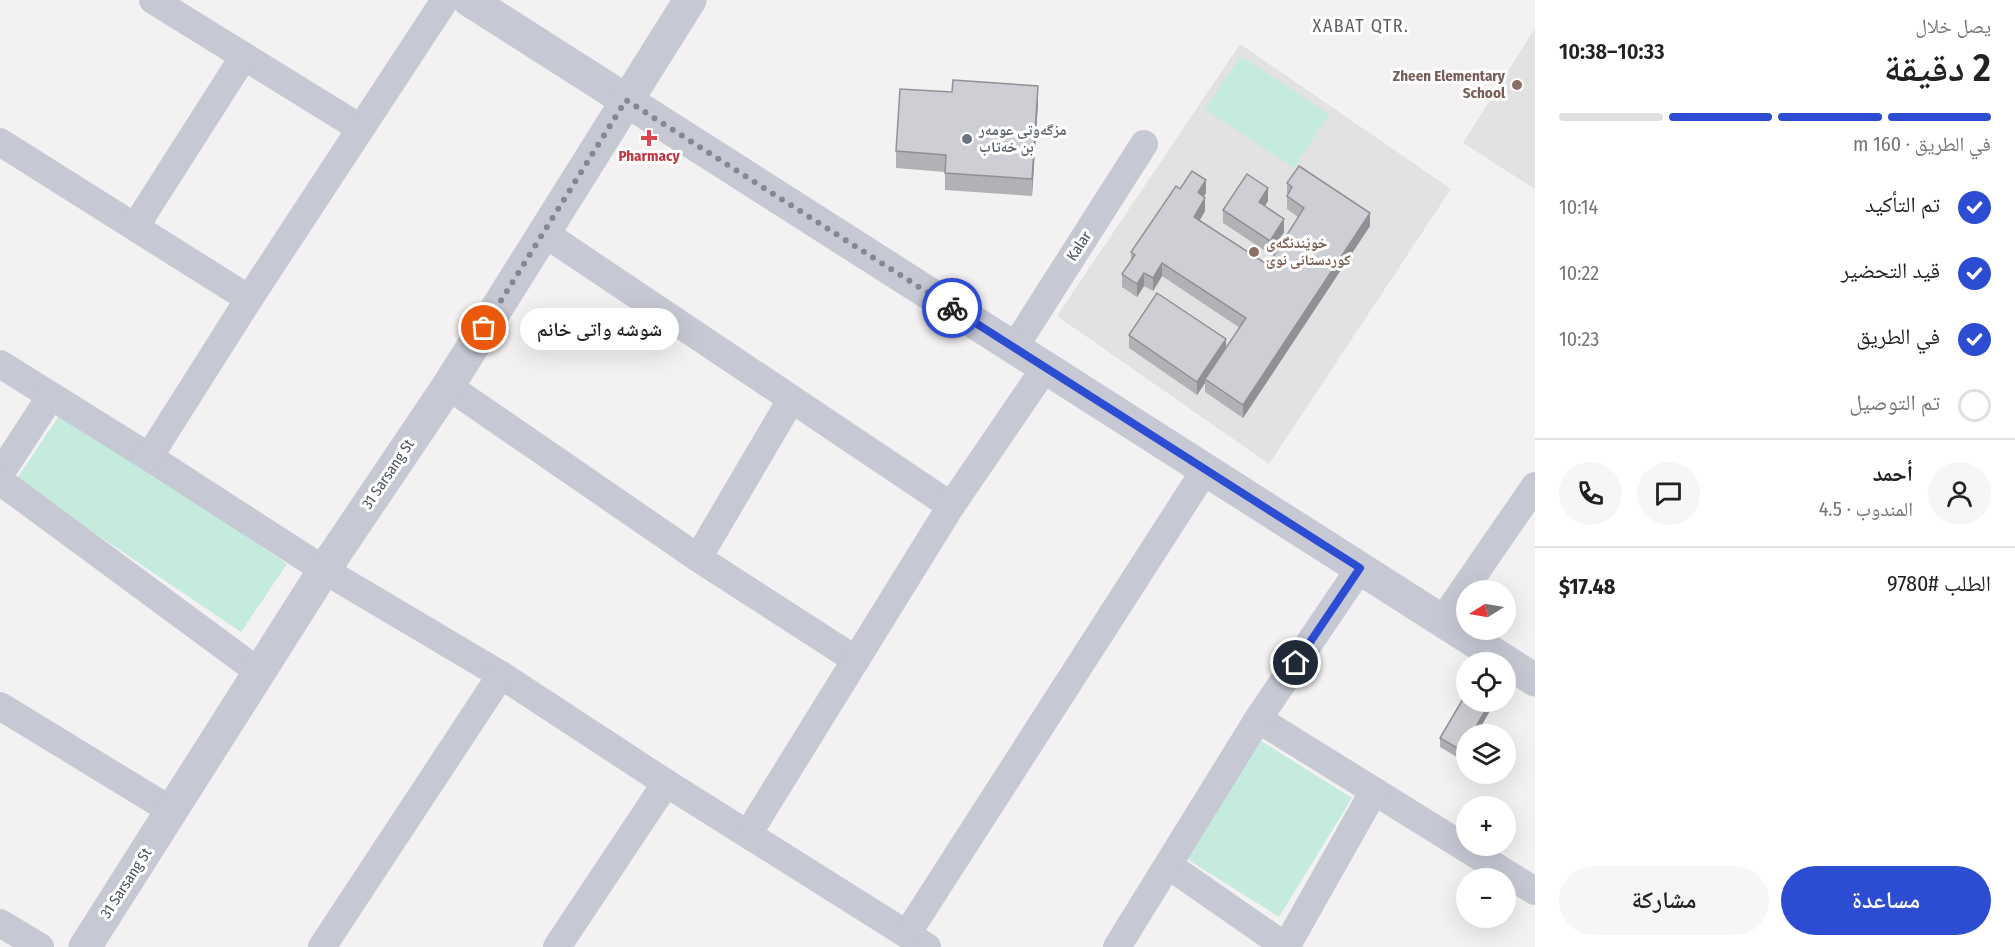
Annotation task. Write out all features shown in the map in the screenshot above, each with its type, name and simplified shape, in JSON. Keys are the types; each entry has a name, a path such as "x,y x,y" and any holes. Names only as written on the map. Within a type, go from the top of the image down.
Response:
{"street":[{"path":"153,0 360,128"},
{"path":"149,457 249,299 445,0"},
{"path":"469,0 1535,680"},
{"name":"31 Sarsang St","path":"85,947 324,570 448,386 690,0"},
{"path":"135,227 244,56"},
{"path":"0,142 249,299"},
{"name":"Kalar","path":"1014,348 1144,144"},
{"path":"544,232 951,506"},
{"path":"0,364 324,570 501,675 666,783 917,940 1205,470"},
{"path":"748,834 951,506 1045,368"},
{"path":"448,386 698,558 856,660"},
{"path":"0,474 51,396"},
{"path":"698,558 791,400"},
{"path":"0,481 259,672"},
{"path":"1442,621 1535,486"},
{"path":"1117,947 1258,719 1360,568"},
{"path":"322,947 501,675"},
{"path":"0,706 172,811"},
{"path":"1258,719 1535,891"},
{"path":"557,947 666,783"},
{"path":"1168,865 1286,947 1374,791"},
{"path":"0,923 40,947"}],"shaded area":[{"name":"Zheen Elementary School","path":"1535,28 1535,189 1463,143"},
{"name":"خوێندنگەی کوردستانی نوێ","path":"1240,44 1451,189 1269,464 1057,316"}],"green space":[{"path":"1241,56 1329,114 1294,168 1205,109"},
{"path":"62,411 287,564 241,632 16,480"},
{"path":"1258,739 1352,798 1279,917 1185,858"}],"building":[{"name":"مزگەوتی عومەر بن خەتاب","path":"953,80 1038,86 1032,179 945,173 946,155 896,151 900,89 952,92"},
{"path":"1299,166 1370,213 1243,405 1205,379 1246,318 1162,263 1153,278 1144,273 1137,284 1122,274 1135,255 1131,252 1176,186 1180,189 1192,171 1206,180 1198,192 1205,198 1194,217 1268,265 1304,208 1287,196 1292,187 1287,183"},
{"path":"1247,174 1268,188 1259,202 1284,219 1270,241 1223,210"},
{"path":"1157,293 1226,339 1197,382 1129,335"},
{"path":"1456,711 1484,712 1477,724 1456,724 1456,747 1440,738"}],"way so far":[{"path":"484,328 626,100 952,308"}],"place":[{"name":"Zheen Elementary School","path":"1517,85"},
{"name":"Pharmacy","path":"649,138"},
{"name":"مزگەوتی عومەر بن خەتاب","path":"967,139"},
{"name":"خوێندنگەی کوردستانی نوێ","path":"1254,252"},
{"name":"شوشه واتى خانم","path":"484,328"}],"district":[{"name":"XABAT QTR.","path":"1361,26"}],"route":[{"path":"952,308 1360,568 1296,663"}]}
